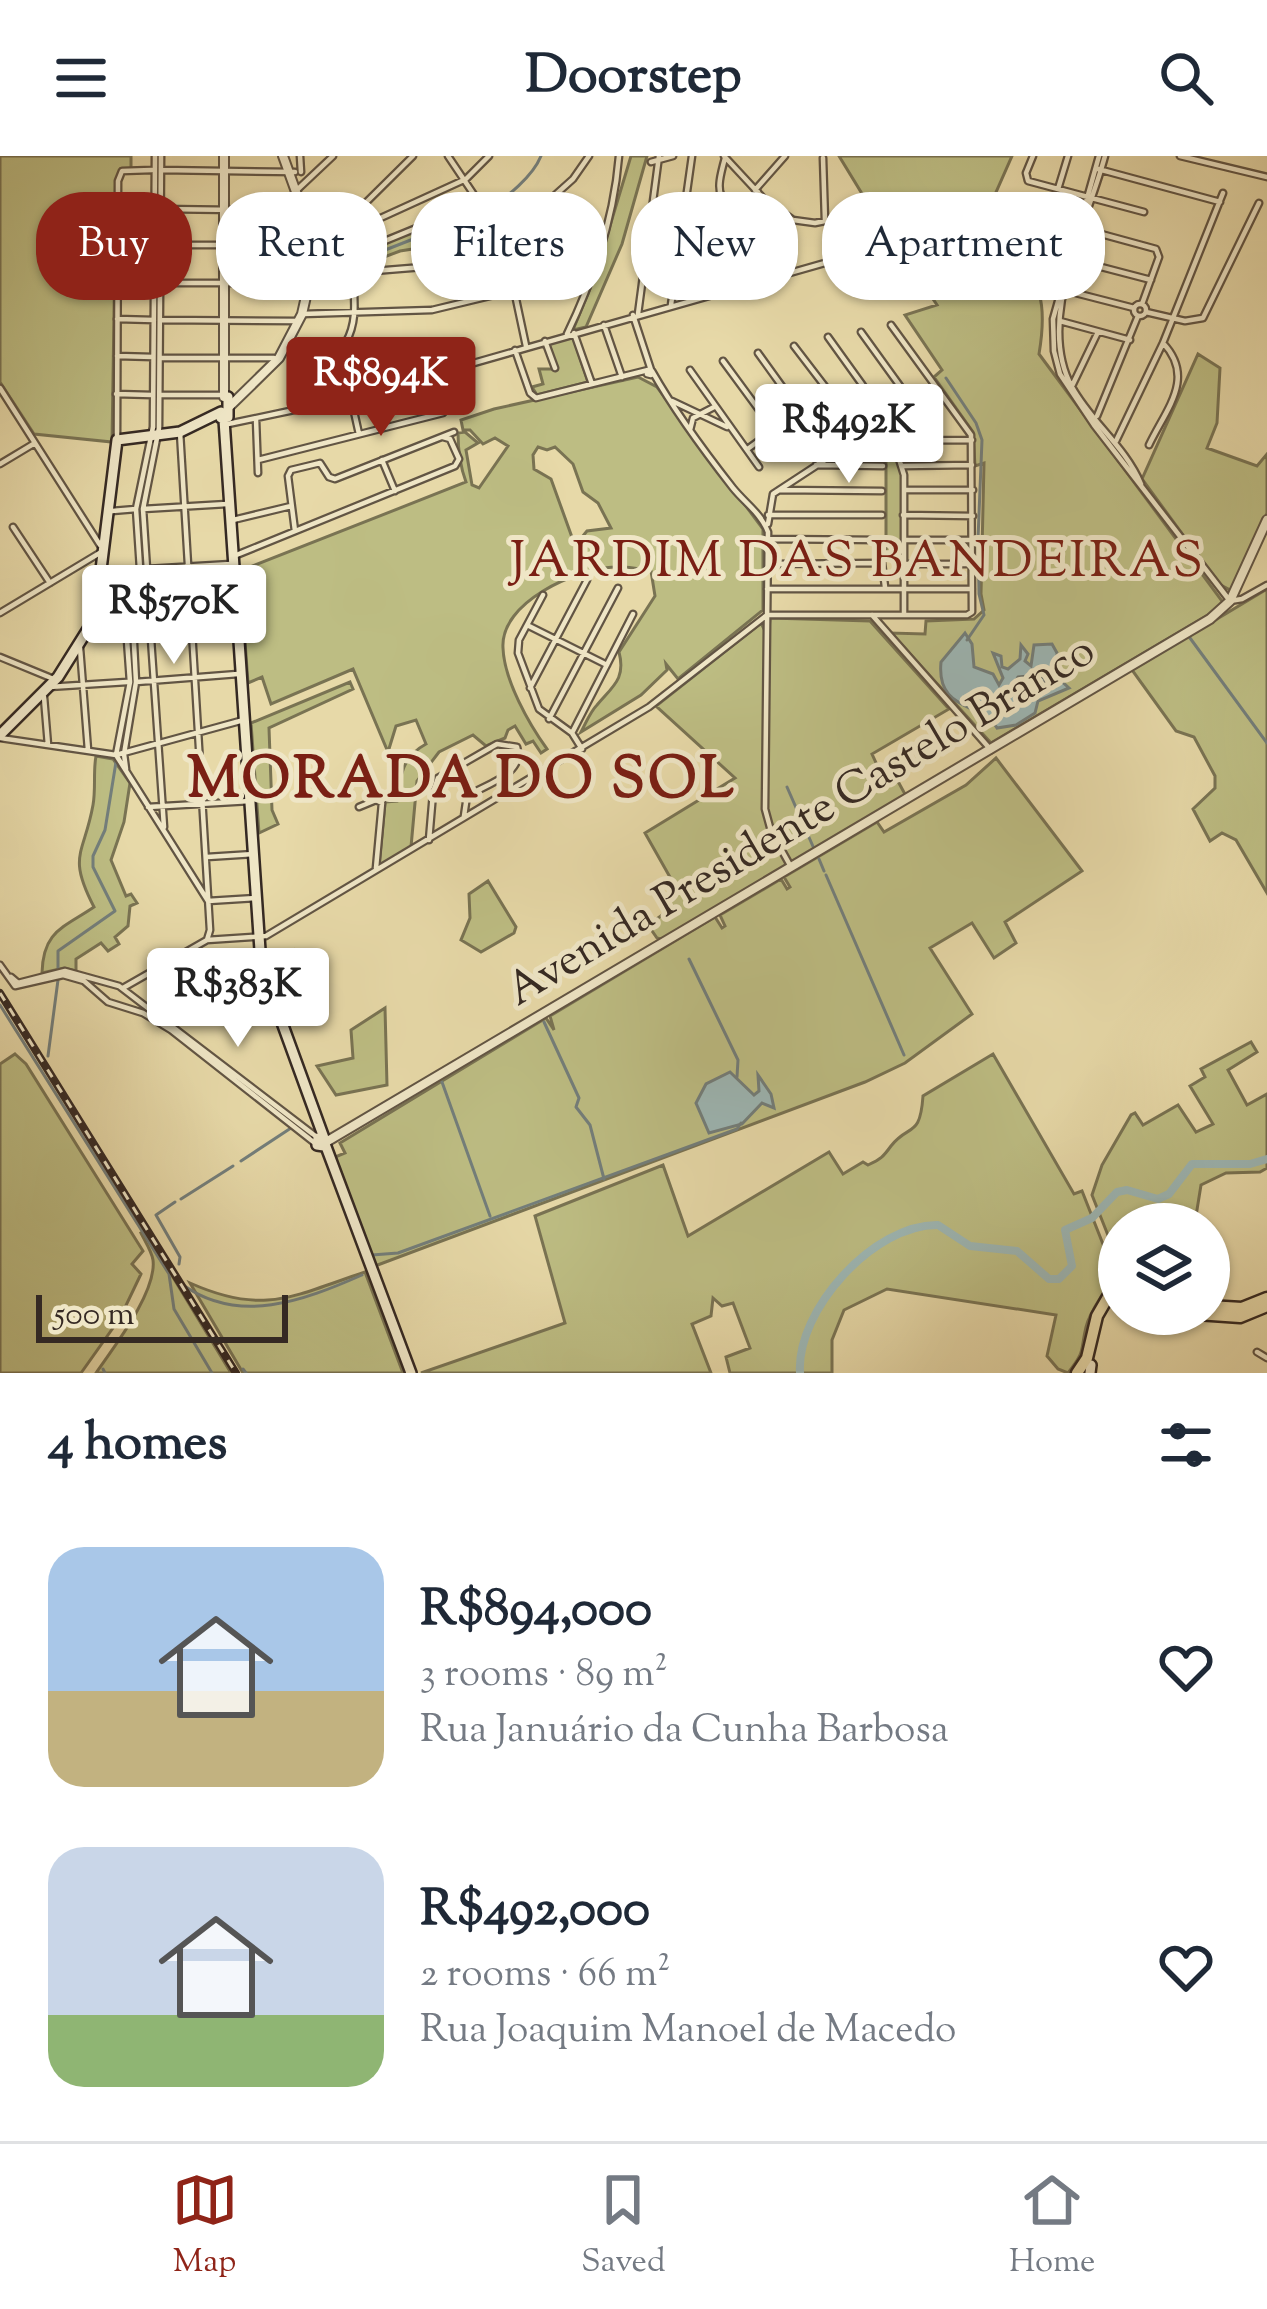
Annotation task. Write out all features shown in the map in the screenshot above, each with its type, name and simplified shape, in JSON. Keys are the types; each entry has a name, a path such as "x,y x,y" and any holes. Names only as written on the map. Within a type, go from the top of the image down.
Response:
{"main road":[{"path":"0,736 4,722 49,686 91,627 117,440 180,432 226,411 263,975 409,1373"},
{"path":"1230,1307 1267,1302"},
{"path":"1230,1316 1240,1317 1267,1302"},
{"path":"1086,1371 1098,1315"}],"street":[{"path":"158,156 158,192"},
{"path":"224,156 224,192"},
{"path":"283,156 304,183"},
{"path":"296,192 300,156"},
{"path":"296,192 333,156"},
{"path":"375,192 413,156"},
{"path":"448,156 474,192"},
{"path":"387,215 466,178 489,156"},
{"path":"574,156 581,168"},
{"path":"557,192 589,156"},
{"path":"592,384 571,333 616,192 619,156"},
{"path":"651,162 673,156"},
{"path":"687,192 692,156"},
{"path":"725,156 756,191 793,220 822,221"},
{"path":"720,192 725,156"},
{"path":"756,191 785,156"},
{"path":"1033,156 1026,179 1068,192"},
{"path":"1058,189 1068,156"},
{"path":"1091,192 1102,156"},
{"path":"1180,156 1267,177"},
{"path":"660,158 636,315 649,372 738,495 765,517 882,515"},
{"path":"823,158 825,192"},
{"path":"1098,169 1220,202"},
{"path":"119,192 121,172 315,173"},
{"path":"1113,444 1163,344 1223,194"},
{"path":"1105,202 1144,212"},
{"path":"1095,422 1138,316 1146,312 1192,322 1208,313 1259,203"},
{"path":"1102,300 1133,308 1142,304 1159,257 1156,249 1105,236"},
{"path":"1105,268 1151,280"},
{"path":"117,440 118,300"},
{"path":"157,300 155,435 139,509 164,833"},
{"path":"223,300 226,411"},
{"path":"226,411 279,358 304,300"},
{"path":"309,375 346,343 353,300"},
{"path":"117,319 223,320 432,310 474,300"},
{"path":"517,300 526,346"},
{"path":"670,305 671,300"},
{"path":"116,394 157,395 256,419 350,398 688,300"},
{"path":"1061,300 1056,351 1070,388 1143,489 1230,601 1267,584"},
{"path":"1142,304 1146,312"},
{"path":"1133,308 1138,316"},
{"path":"1056,319 1130,340"},
{"path":"604,324 622,376"},
{"path":"124,990 207,940 259,938 376,871 649,707 767,615 972,612 972,440 891,325"},
{"path":"862,332 939,440"},
{"path":"1070,388 1099,332"},
{"path":"828,337 902,440"},
{"path":"290,338 309,375 316,406"},
{"path":"545,341 555,368"},
{"path":"346,343 407,344 418,379"},
{"path":"1149,445 1180,377 1177,360 1163,344"},
{"path":"794,346 866,440"},
{"path":"309,375 412,349"},
{"path":"515,350 531,395 539,398 649,372"},
{"path":"758,353 799,410"},
{"path":"117,356 279,358"},
{"path":"723,361 773,429"},
{"path":"690,370 759,467"},
{"path":"258,460 446,410 434,374"},
{"path":"0,388 103,550 0,613"},
{"path":"747,450 827,391"},
{"path":"350,398 358,434"},
{"path":"669,400 732,430"},
{"path":"690,430 693,418 716,406"},
{"path":"256,419 259,472"},
{"path":"180,432 207,857 207,940"},
{"path":"101,571 235,560 455,466 459,459 446,438 335,478 320,463 291,470 295,531"},
{"path":"892,440 903,466 904,615"},
{"path":"791,868 770,831 765,809 765,517 771,497 850,442 972,440"},
{"path":"0,464 35,443"},
{"path":"382,460 394,491"},
{"path":"903,466 972,465"},
{"path":"816,466 883,466"},
{"path":"779,490 882,491"},
{"path":"904,490 973,490"},
{"path":"108,511 231,504"},
{"path":"232,520 291,506"},
{"path":"903,515 973,515"},
{"name":"Avenida Presidente Castelo Branco","path":"322,1142 1198,628 1230,601 1267,520"},
{"path":"13,527 50,583"},
{"path":"768,536 882,540"},
{"path":"903,540 972,540"},
{"path":"768,564 882,563 886,589"},
{"path":"903,564 972,565"},
{"path":"145,571 129,626 133,682 120,754 127,775 208,901"},
{"path":"530,688 587,580"},
{"path":"549,719 618,588"},
{"path":"767,589 972,589"},
{"path":"543,595 517,648 539,710 572,733 582,749"},
{"path":"572,733 633,614"},
{"path":"872,615 991,750"},
{"path":"91,627 238,619"},
{"path":"527,626 607,665"},
{"path":"80,645 88,750"},
{"path":"0,657 49,686 242,674"},
{"path":"48,745 49,686"},
{"path":"0,736 120,754 245,720"},
{"path":"429,840 438,778 492,746 513,744 520,757 517,766 467,796 464,818"},
{"path":"359,807 376,800 382,803 376,871"},
{"path":"147,807 250,801"},
{"path":"207,857 254,854"},
{"path":"208,901 256,898"},
{"path":"0,963 16,984"},
{"path":"16,984 65,971 124,990 322,1142"},
{"path":"16,984 67,975 115,1006 138,1010 322,1142"},
{"path":"102,994 110,984"},
{"path":"115,1006 124,1002 124,990"},
{"path":"1257,1352 1267,1358"}],"green space":[{"path":"0,156 131,156 131,168 120,171 116,192 36,192 36,300 114,300 112,442 34,434 0,382"},
{"path":"631,156 647,156 637,192 631,192 631,212 607,279 607,236"},
{"path":"839,156 1012,156 996,192 861,192"},
{"path":"411,231 411,249 387,256 387,241"},
{"path":"585,300 598,300 586,327 573,330"},
{"path":"934,300 1040,300 1039,354 1222,601 1220,608 991,743 891,633 925,634 926,621 974,619 984,610 984,463 975,466 973,432 934,377 942,370 905,315 937,305"},
{"path":"573,337 588,382 537,395 532,387 543,384 539,369 557,369 548,342"},
{"path":"1198,354 1220,368 1217,423 1207,448 1257,466 1267,454 1267,513 1232,591 1219,584 1142,479"},
{"path":"638,377 657,387 763,529 763,610 678,679 666,664 667,670 641,695 581,732 617,682 619,652 655,596 651,571 598,569 543,591 514,616 505,631 503,648 513,687 547,749 541,753 533,741 526,744 515,726 505,738 486,746 473,735 439,752 417,781 411,847 379,866 385,802 397,801 407,761 426,744 416,720 396,726 388,752 353,669 271,704 262,677 248,683 240,571 466,482 458,433 465,432 478,443 466,450 472,485 479,488 508,446 495,438 483,444 470,430 463,430 461,420","holes":["538,447 555,447 573,464 583,492 598,503 611,528 587,531 578,542 573,540 551,479 534,469"]},
{"path":"886,443 893,445 903,472 902,557 886,556"},
{"path":"1267,589 1267,893 1236,840 1222,833 1210,841 1193,809 1215,788 1215,776 1194,737 1176,731 1132,670"},
{"path":"770,618 870,621 949,709 872,754 883,778 894,774 906,796 664,940 657,938 648,925 672,908 668,900 679,893 645,833 735,778 656,706 761,623 769,630"},
{"path":"350,682 353,689 269,728 272,810 278,824 259,833 251,723"},
{"path":"96,756 113,759 130,783 111,860 126,896 131,894 137,903 130,906 128,926 115,937 119,944 108,951 101,943 76,959 76,971 64,968 42,973 51,939 94,907 79,865 93,805"},
{"path":"996,758 1082,871 1005,922 1016,943 994,958 972,923 930,948 972,1014 905,1063 865,1082 375,1266 335,1157 345,1153 340,1143 546,1018 554,1030 550,1016 715,917 722,928 720,915 781,879 787,889 784,877 877,822 884,832 966,785"},
{"path":"488,881 516,927 514,933 481,952 461,940 470,918 469,894"},
{"path":"294,950 306,978 326,1005 295,1019 274,962"},
{"path":"385,1008 387,1085 336,1095 317,1066 353,1058 351,1030"},
{"path":"1251,1042 1257,1052 1228,1070 1247,1105 1267,1094 1267,1168 1226,1173 1201,1185 1198,1203 1098,1203 1098,1210 1092,1195 1102,1165 1131,1115 1135,1113 1143,1125 1178,1105 1196,1132 1213,1124 1190,1086 1205,1077 1201,1069"},
{"path":"15,1054 26,1064 143,1251 132,1264 141,1274 120,1318 81,1373 0,1373 0,1064"},
{"path":"993,1054 1074,1194 1082,1191 1098,1232 1098,1302 1080,1355 1068,1373 1047,1356 1056,1315 887,1289 844,1310 832,1340 832,1373 730,1373 726,1357 750,1348 733,1303 722,1306 713,1298 711,1316 692,1324 711,1373 421,1373 565,1323 535,1216 663,1165 688,1236 829,1152 843,1174 863,1162 876,1161 916,1125 923,1096"},
{"path":"145,1231 231,1373 96,1373 148,1288 153,1260 141,1233"},
{"path":"365,1272 403,1373 243,1373 190,1283 238,1299 278,1299"}],"water":[{"path":"965,633 972,644 974,667 993,674 999,685 1003,678 993,653 1001,656 1002,667 1008,669 1020,659 1021,645 1031,666 1034,645 1052,644 1057,677 1069,688 1038,701 1035,713 1016,725 997,728 945,690 941,662"},
{"path":"730,1072 754,1095 759,1091 758,1075 774,1108 762,1103 742,1124 709,1133 696,1103 706,1084"}],"waterway":[{"path":"511,192 541,156"},
{"path":"387,249 411,240"},
{"path":"946,378 982,440 978,539 984,615 967,640"},
{"path":"1190,638 1267,743"},
{"path":"58,968 58,951 115,911 93,867 93,856 105,830 116,762"},
{"path":"787,787 815,851"},
{"path":"819,859 824,871"},
{"path":"826,875 904,1055"},
{"path":"689,959 738,1060 737,1077"},
{"path":"48,1056 58,980"},
{"path":"0,1005 169,1274 174,1309 212,1373"},
{"path":"544,1022 579,1098 576,1107 590,1125 604,1179"},
{"path":"442,1082 490,1216"},
{"path":"372,1255 398,1253 737,1129 741,1123"},
{"path":"241,1161 291,1128"},
{"path":"800,1373 802,1349 825,1298 865,1255 889,1239 914,1228 938,1225 970,1246 1017,1251 1049,1279 1059,1279 1072,1266 1065,1230 1092,1218 1117,1192 1127,1190 1158,1199 1169,1194 1192,1164 1250,1164 1267,1159"},
{"path":"181,1199 233,1166"},
{"path":"175,1202 156,1215 180,1257 179,1264"},
{"path":"183,1285 226,1304 271,1305 362,1275"},
{"path":"103,1369 105,1373"},
{"path":"243,1369 246,1373"}],"railway":[{"path":"0,993 236,1373"}],"district":[{"name":"JARDIM DAS BANDEIRAS","path":"858,563"},
{"name":"MORADA DO SOL","path":"462,782"}]}
